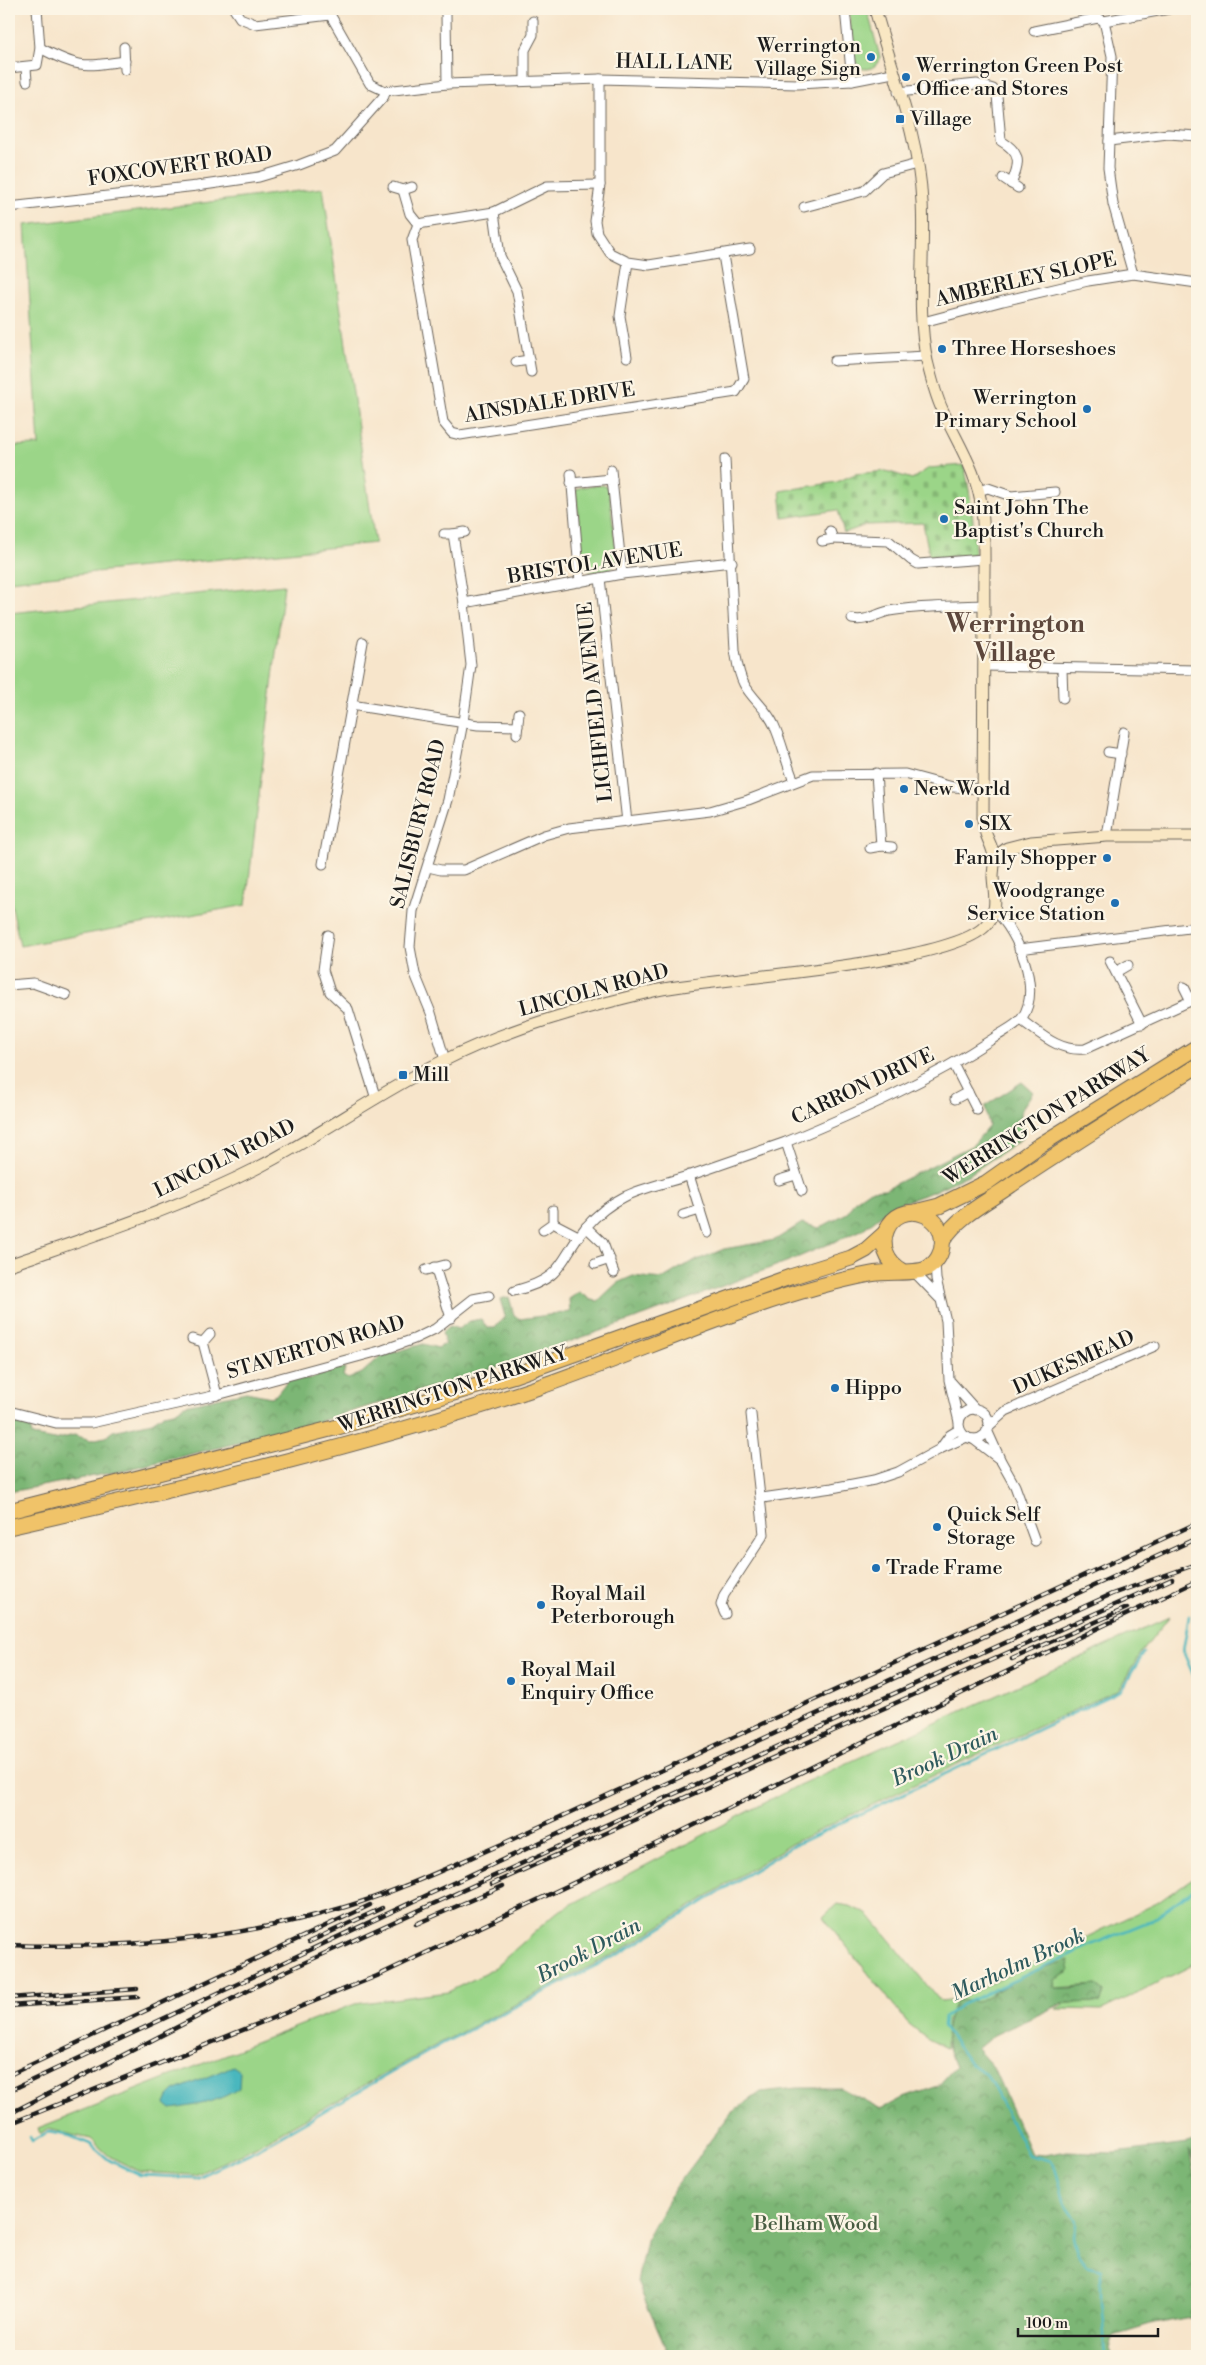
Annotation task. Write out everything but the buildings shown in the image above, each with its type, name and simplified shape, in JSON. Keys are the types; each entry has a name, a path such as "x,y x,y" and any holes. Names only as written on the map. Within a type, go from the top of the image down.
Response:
{"highway":[{"name":"WERRINGTON PARKWAY","path":"913,1213 939,1206 986,1183 1037,1147 1197,1047"},
{"name":"WERRINGTON PARKWAY","path":"943,1240 951,1228 973,1210 1040,1165 1197,1066"},
{"path":"913,1213 930,1218 941,1231 943,1240 942,1250 935,1262 923,1270 909,1271 895,1266 885,1251 885,1233 896,1218 913,1213"},
{"name":"WERRINGTON PARKWAY","path":"9,1511 334,1428 516,1375 790,1277 851,1258 866,1250 885,1233"},
{"name":"WERRINGTON PARKWAY","path":"9,1527 205,1482 371,1439 537,1388 796,1292 846,1279 909,1271"}],"street":[{"path":"9,68 26,68 37,65 40,48 37,9"},
{"path":"234,9 240,18 256,24 329,12 370,84 386,91"},
{"path":"845,9 852,81"},
{"path":"1034,31 1099,16 1169,9"},
{"path":"878,10 898,92 911,131 922,199 920,293 926,356 939,402 972,469 982,510 985,666 984,833 994,858 995,911 1004,919 1019,950 1029,979 1028,1006 1021,1020 1058,1046 1075,1050 1085,1049 1194,999 1184,987"},
{"path":"446,14 447,84"},
{"path":"1099,16 1112,56 1108,168 1113,204 1133,274"},
{"path":"525,81 525,50 533,35 532,21"},
{"path":"40,48 74,65 125,66 124,47"},
{"path":"26,68 26,81"},
{"name":"HALL LANE","path":"386,91 447,84 600,79 798,84 852,81 893,73"},
{"path":"600,79 600,185 596,221 597,233 610,253 628,262 649,265 723,255 750,249"},
{"path":"898,92 977,84 993,88 997,95 1001,141 1016,154 1019,167 1014,186 1003,178"},
{"name":"FOXCOVERT ROAD","path":"9,207 259,177 299,165 335,151 384,96 386,91"},
{"path":"1109,141 1168,134 1197,136"},
{"path":"804,207 864,191 883,173 917,164"},
{"path":"393,186 408,188 410,214 418,224 494,212 547,186 600,185"},
{"path":"494,212 500,256 517,291 531,372"},
{"name":"AINSDALE DRIVE","path":"418,224 412,240 443,422 449,431 456,434 736,392 744,379 723,255"},
{"path":"627,357 620,316 628,262"},
{"name":"AMBERLEY SLOPE","path":"923,322 1016,298 1133,274 1197,283"},
{"path":"834,361 926,356"},
{"path":"516,362 529,360"},
{"path":"725,460 732,562 735,650 738,671 744,684 769,715 794,781"},
{"path":"580,582 571,479 612,474 622,574"},
{"path":"978,491 988,488 1010,496 1055,492"},
{"path":"444,534 465,532"},
{"name":"SALISBURY ROAD","path":"445,1060 431,1013 415,974 410,946 413,912 448,800 463,722 470,666 464,603 454,534"},
{"path":"822,541 831,535 889,541 918,564 984,558"},
{"name":"BRISTOL AVENUE","path":"464,603 622,574 732,562"},
{"name":"LICHFIELD AVENUE","path":"600,578 626,822"},
{"path":"852,619 860,621 869,620 887,612 904,609 984,605"},
{"path":"323,864 363,642"},
{"path":"985,666 1062,669 1197,670"},
{"path":"1062,669 1063,698"},
{"path":"351,705 517,730 519,713"},
{"path":"1107,836 1124,732"},
{"path":"1108,752 1121,754"},
{"path":"876,773 880,846"},
{"path":"428,867 441,870 464,870 498,854 569,828 710,811 748,800 813,775 905,774 953,787 984,789"},
{"path":"994,858 1007,848 1031,842 1107,836 1197,836"},
{"path":"870,848 880,846 892,847"},
{"name":"LINCOLN ROAD","path":"9,1265 134,1223 220,1186 305,1142 376,1098 445,1060 526,1028 603,1004 665,989 876,960 942,947 977,934 985,927 995,911"},
{"path":"1019,950 1197,926"},
{"path":"328,935 323,970 330,992 348,1009 376,1098"},
{"path":"1110,961 1142,1024"},
{"path":"1116,972 1128,965"},
{"path":"9,985 33,983 66,995"},
{"name":"CARRON DRIVE","path":"514,1290 532,1286 556,1272 578,1236 610,1203 625,1196 786,1142 854,1114 954,1064 1021,1020"},
{"name":"CARRON DRIVE","path":"954,1064 978,1110"},
{"path":"955,1099 968,1092"},
{"name":"CARRON DRIVE","path":"786,1142 802,1192"},
{"path":"779,1180 796,1174"},
{"path":"689,1176 707,1233"},
{"path":"553,1210 553,1223"},
{"path":"683,1215 700,1210"},
{"path":"543,1230 553,1223"},
{"path":"553,1223 578,1236"},
{"path":"586,1227 603,1243 614,1273"},
{"path":"595,1264 610,1259"},
{"path":"935,1262 936,1279 946,1321 949,1380 960,1425 970,1438 1001,1461"},
{"path":"426,1270 445,1265"},
{"path":"436,1267 450,1318"},
{"path":"909,1271 926,1283 941,1300"},
{"name":"STAVERTON ROAD","path":"9,1411 56,1423 84,1424 217,1395 383,1350 435,1329 473,1299 489,1296"},
{"name":"STAVERTON ROAD","path":"203,1342 210,1334"},
{"name":"STAVERTON ROAD","path":"192,1339 203,1342"},
{"name":"STAVERTON ROAD","path":"203,1342 217,1395"},
{"name":"DUKESMEAD","path":"988,1428 1006,1411 1155,1346"},
{"path":"949,1380 987,1418 988,1428 1001,1461 1015,1486 1035,1541"},
{"path":"940,1449 960,1425 967,1411 979,1411"},
{"name":"DUKESMEAD","path":"979,1411 1006,1411"},
{"path":"725,1614 721,1606 724,1595 764,1534 762,1498 751,1414"},
{"path":"762,1498 874,1480 898,1472 940,1449 970,1438 982,1436 988,1428"}],"green space":[{"path":"849,9 867,9 880,57 873,67 860,68 853,59"},
{"path":"323,188 375,543 9,581 9,446 39,445 25,225"},
{"path":"964,465 972,509 975,554 930,559 923,523 866,525 844,533 838,510 783,518 780,491 837,482 855,474 886,471 912,479 929,468"},
{"path":"603,485 609,489 617,560 611,569 592,572 583,566 576,490 581,487"},
{"path":"284,585 246,905 20,946 9,893 9,613"},
{"path":"1022,1082 1033,1092 1021,1112 1023,1130 1021,1139 970,1174 932,1192 893,1206 862,1230 794,1259 646,1315 500,1366 288,1431 116,1472 9,1492 9,1446 13,1439 9,1435 9,1413 29,1422 32,1436 55,1440 74,1435 91,1440 105,1437 113,1431 152,1422 164,1414 175,1412 185,1405 246,1392 271,1397 276,1395 288,1380 300,1376 309,1380 329,1372 335,1367 345,1369 343,1376 348,1379 362,1373 381,1356 423,1344 438,1348 445,1344 442,1332 450,1326 458,1329 470,1321 481,1319 487,1328 495,1328 505,1316 500,1299 509,1297 514,1315 520,1319 570,1312 569,1299 579,1292 591,1300 598,1301 617,1283 633,1276 662,1279 685,1265 724,1249 775,1240 802,1223 819,1228 847,1213 854,1201 870,1190 885,1189 973,1145 989,1126 985,1106"},
{"path":"1169,1617 1142,1652 1118,1690 974,1756 791,1844 620,1951 438,2044 247,2151 195,2175 140,2172 109,2156 91,2139 47,2129 40,2134 38,2128 355,2004 448,1992 492,1970 557,1912 799,1785"},
{"path":"1197,1875 1197,1963 1102,2010 1057,2009 1065,2003 1101,2002 1104,1992 1096,1985 1055,1988 1053,1980 1067,1961 1030,1972 947,2019 946,2048 928,2039 908,2023 823,1917 837,1904 850,1906 869,1915 941,2002 957,2000 1157,1903"},
{"name":"Belham Wood","path":"1068,1960 1070,1972 1054,1980 1055,1988 1096,1985 1104,1992 1101,2002 1064,2003 994,2035 977,2049 993,2067 1031,2154 1045,2155 1067,2151 1113,2153 1188,2144 1197,2141 1197,2170 1189,2150 1197,2189 1197,2316 1154,2324 1114,2336 1110,2349 1113,2356 669,2356 637,2282 646,2240 675,2187 731,2113 761,2092 797,2088 841,2088 881,2109 898,2100 938,2086 955,2067 948,2049 946,2033 952,2009 957,2000 977,2002 1030,1972"}],"water":[{"path":"233,2066 240,2071 239,2088 231,2093 206,2103 190,2106 171,2109 165,2104 168,2097 174,2091"}],"waterway":[{"name":"Marholm Brook","path":"1189,1616 1183,1651 1197,1684"},
{"name":"Brook Drain","path":"30,2137 32,2141 48,2132 70,2136 90,2144 109,2160 140,2175 196,2178 250,2153 442,2044 621,1953 793,1846 1120,1691 1144,1653"},
{"name":"Marholm Brook","path":"1106,2356 1101,2300 1101,2270 1085,2266 1078,2252 1074,2237 1076,2222 1066,2206 1052,2161 1028,2155 986,2073 970,2064 943,2026 944,2017 961,2005 1091,1945 1150,1921 1197,1887"}],"railway":[{"path":"9,1945 94,1945 178,1940 221,1935 304,1918 365,1901 425,1878 502,1844 1197,1523"},
{"path":"9,2091 639,1796 1197,1538"},
{"path":"9,2114 284,1972 1112,1594 1197,1564"},
{"path":"492,1884 1172,1579"},
{"path":"9,2124 377,1976 660,1842 964,1692 1197,1581"},
{"path":"1012,1659 1127,1608"},
{"path":"416,1924 503,1886"},
{"path":"9,2075 370,1905"},
{"path":"309,1942 382,1908"},
{"path":"9,1998 137,1989"},
{"path":"9,2006 138,1997"}],"place":[{"name":"Werrington Village Sign","path":"871,57"},
{"name":"Werrington Green Post Office and Stores","path":"906,77"},
{"name":"Village","path":"900,119"},
{"name":"Three Horseshoes","path":"942,349"},
{"name":"Werrington Primary School","path":"1087,409"},
{"name":"Saint John The Baptist's Church","path":"944,519"},
{"name":"New World","path":"904,789"},
{"name":"SIX","path":"969,824"},
{"name":"Family Shopper","path":"1107,858"},
{"name":"Woodgrange Service Station","path":"1115,903"},
{"name":"Mill","path":"403,1075"},
{"name":"Hippo","path":"835,1388"},
{"name":"Quick Self Storage","path":"937,1527"},
{"name":"Trade Frame","path":"876,1568"},
{"name":"Royal Mail Peterborough","path":"541,1605"},
{"name":"Royal Mail Enquiry Office","path":"511,1681"}],"district":[{"name":"Werrington Village","path":"1015,638"}]}
